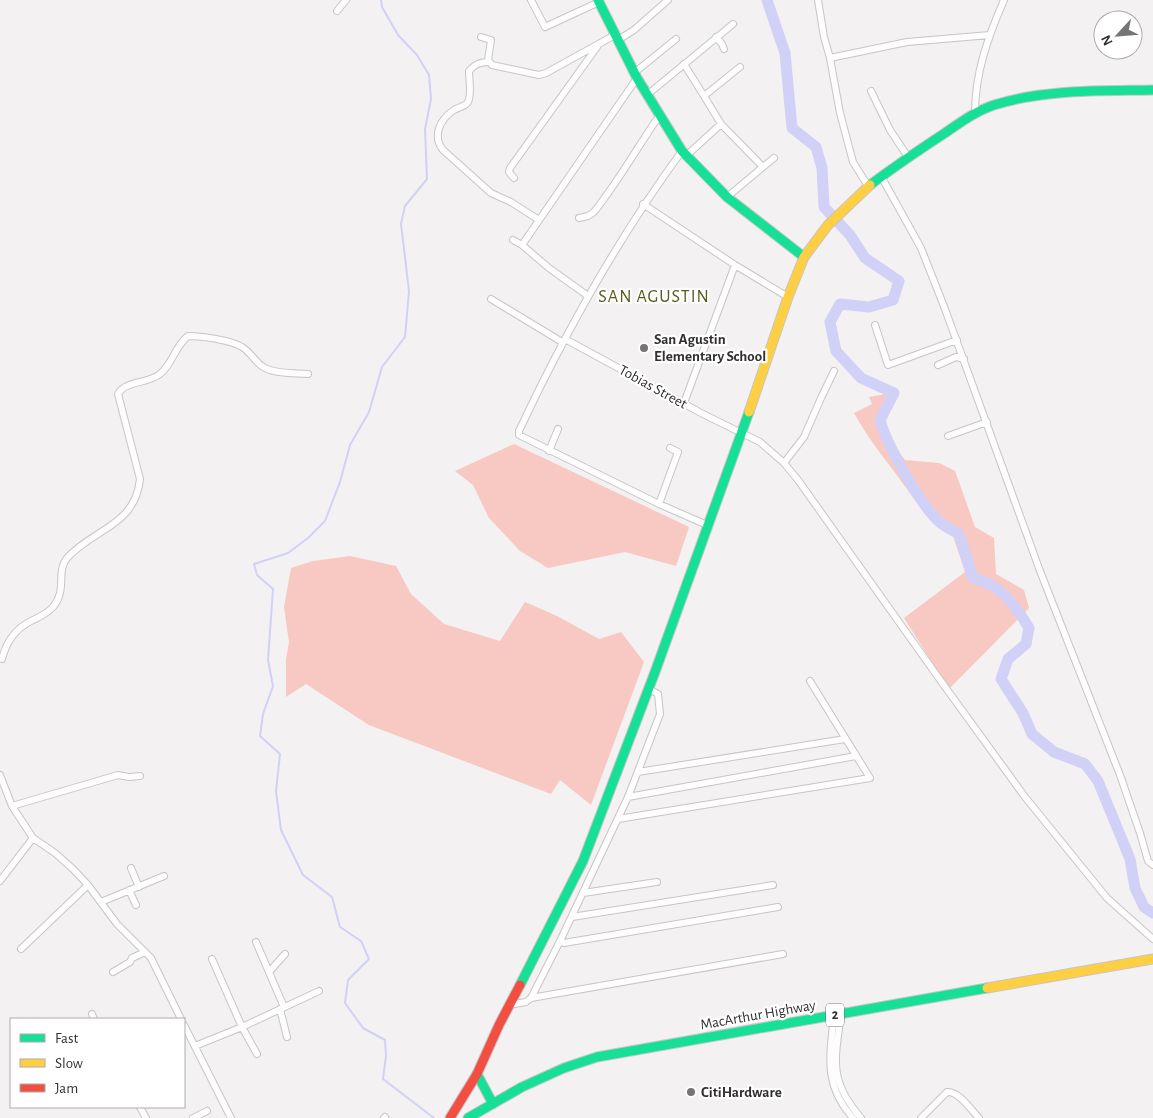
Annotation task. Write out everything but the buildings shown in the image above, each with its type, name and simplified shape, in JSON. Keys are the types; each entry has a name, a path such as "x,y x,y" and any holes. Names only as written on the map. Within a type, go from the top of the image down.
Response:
{"main road":[{"path":"598,1 636,76 659,116 684,153 727,197 804,257"},
{"path":"450,1118 477,1074 508,1005 582,861 649,689 706,525 742,432 788,297 804,257 828,225 868,186 975,113 994,105 1031,96 1153,90"},
{"name":"MacArthur Highway","path":"468,1118 522,1087 564,1068 597,1057 1153,959"},
{"path":"477,1074 493,1104"}],"street":[{"path":"337,12 346,0"},
{"path":"531,0 545,27 598,1"},
{"path":"539,220 521,207 491,193 438,144 437,137 440,127 448,115 465,105 469,99 469,71 481,62 489,62 492,65 542,74 599,44 634,30 668,0"},
{"path":"818,0 840,113 853,162 868,186"},
{"path":"975,113 975,92 978,75 990,35 1004,0"},
{"path":"647,95 733,24"},
{"path":"830,58 907,42 990,35"},
{"path":"481,37 491,40 489,62"},
{"path":"716,37 724,49"},
{"path":"522,245 636,76 676,39"},
{"path":"514,178 509,172 510,168 599,44"},
{"path":"684,64 721,124 763,167"},
{"path":"704,96 740,67"},
{"path":"871,91 890,130 908,157"},
{"path":"579,218 588,216 600,205 659,116"},
{"path":"706,525 522,437 519,435 519,431 588,296 644,204 684,153 721,124"},
{"path":"727,197 774,158"},
{"path":"881,176 921,248 957,340 1040,571 1120,775 1148,861 1153,865"},
{"path":"644,204 735,265 788,297"},
{"path":"513,240 588,296"},
{"path":"684,404 735,265"},
{"name":"Tobias Street","path":"491,299 684,404 760,442 784,463 1025,797 1107,898 1153,939"},
{"path":"875,325 888,365 957,340"},
{"path":"1,660 5,648 17,630 46,613 57,602 62,586 64,562 84,543 116,523 134,502 140,479 118,392 125,387 160,374 178,346 188,336 230,343 242,347 255,361 266,369 275,372 308,374"},
{"path":"938,365 956,358 964,359"},
{"path":"784,463 804,437 834,371"},
{"path":"948,436 987,422"},
{"path":"550,451 558,429"},
{"path":"659,504 678,452 670,448"},
{"path":"618,819 870,778 810,681"},
{"path":"508,1005 526,1002 531,998 572,917 628,797 660,714 658,694 649,689"},
{"path":"638,772 845,739"},
{"path":"628,797 856,756"},
{"path":"0,775 2,788 33,838 74,869 117,924 151,958 181,1018"},
{"path":"12,806 118,775 140,776"},
{"path":"0,880 33,838"},
{"path":"131,868 139,886"},
{"path":"101,902 164,876"},
{"path":"583,893 657,882"},
{"path":"22,949 88,885"},
{"path":"572,917 773,885"},
{"path":"129,890 136,905"},
{"path":"560,941 564,943 778,907"},
{"path":"256,942 282,1008 286,1037"},
{"path":"113,972 130,962 132,958 145,952"},
{"path":"269,972 285,954"},
{"path":"531,998 783,954"},
{"path":"212,959 242,1027 257,1054"},
{"path":"195,1046 242,1027 319,991"},
{"path":"837,1015 830,1073 832,1083 841,1102 854,1118"},
{"path":"185,1027 231,1118"},
{"path":"833,1055 841,1090 861,1118"},
{"path":"921,1118 950,1091 956,1094 979,1118"},
{"path":"193,1118 207,1111"}],"shaded area":[{"path":"897,392 882,420 886,435 905,460 939,463 955,471 975,527 994,538 996,574 1024,590 1029,608 949,689 904,618 965,572 953,536 921,508 874,444 854,413 872,404 869,397"},
{"path":"514,444 689,527 676,566 625,552 548,568 520,551 489,518 473,485 455,471"},
{"path":"350,556 396,566 411,594 444,624 500,641 525,602 557,616 599,639 621,632 644,662 591,805 560,780 551,794 369,725 306,684 286,697 286,660 289,642 284,607 291,568 313,561"}],"waterway":[{"path":"381,0 382,7 398,35 417,55 429,75 431,99 425,129 427,179 405,206 401,224 409,291 405,337 382,367 369,412 350,445 340,482 325,521 308,538 288,553 254,564 257,575 273,589 268,660 273,686 263,714 260,736 280,754 276,791 281,830 303,875 332,897 340,927 361,941 369,959 348,980 345,1003 363,1028 385,1040 386,1056 383,1079 434,1118"},
{"path":"767,0 785,53 792,128 816,147 822,168 824,207 850,235 865,258 899,281 893,300 869,307 840,304 830,322 836,351 861,378 894,393 880,420 906,476 934,516 959,534 973,578 992,586 1007,597 1029,628 1026,644 1008,659 1001,679 1023,713 1032,734 1054,752 1085,764 1098,781 1130,859 1135,888 1144,907 1153,913"}],"traffic: fast":[{"path":"598,0 637,78 682,151 727,197 804,257"},
{"path":"870,185 963,121 981,110 994,105 1053,93 1153,90"},
{"path":"520,985 583,861 655,672 749,412"},
{"path":"468,1118 522,1087 564,1068 597,1057 987,988"},
{"path":"477,1074 493,1104"}],"traffic: slow":[{"path":"749,412 788,297 804,257 828,225 870,185"},
{"path":"987,988 1153,959"}],"traffic: jam":[{"path":"450,1118 477,1074 499,1025 520,985"}],"place":[{"name":"San Agustin Elementary School","path":"644,348"},
{"name":"CitiHardware","path":"691,1092"}],"district":[{"name":"SAN AGUSTIN","path":"654,297"}]}
